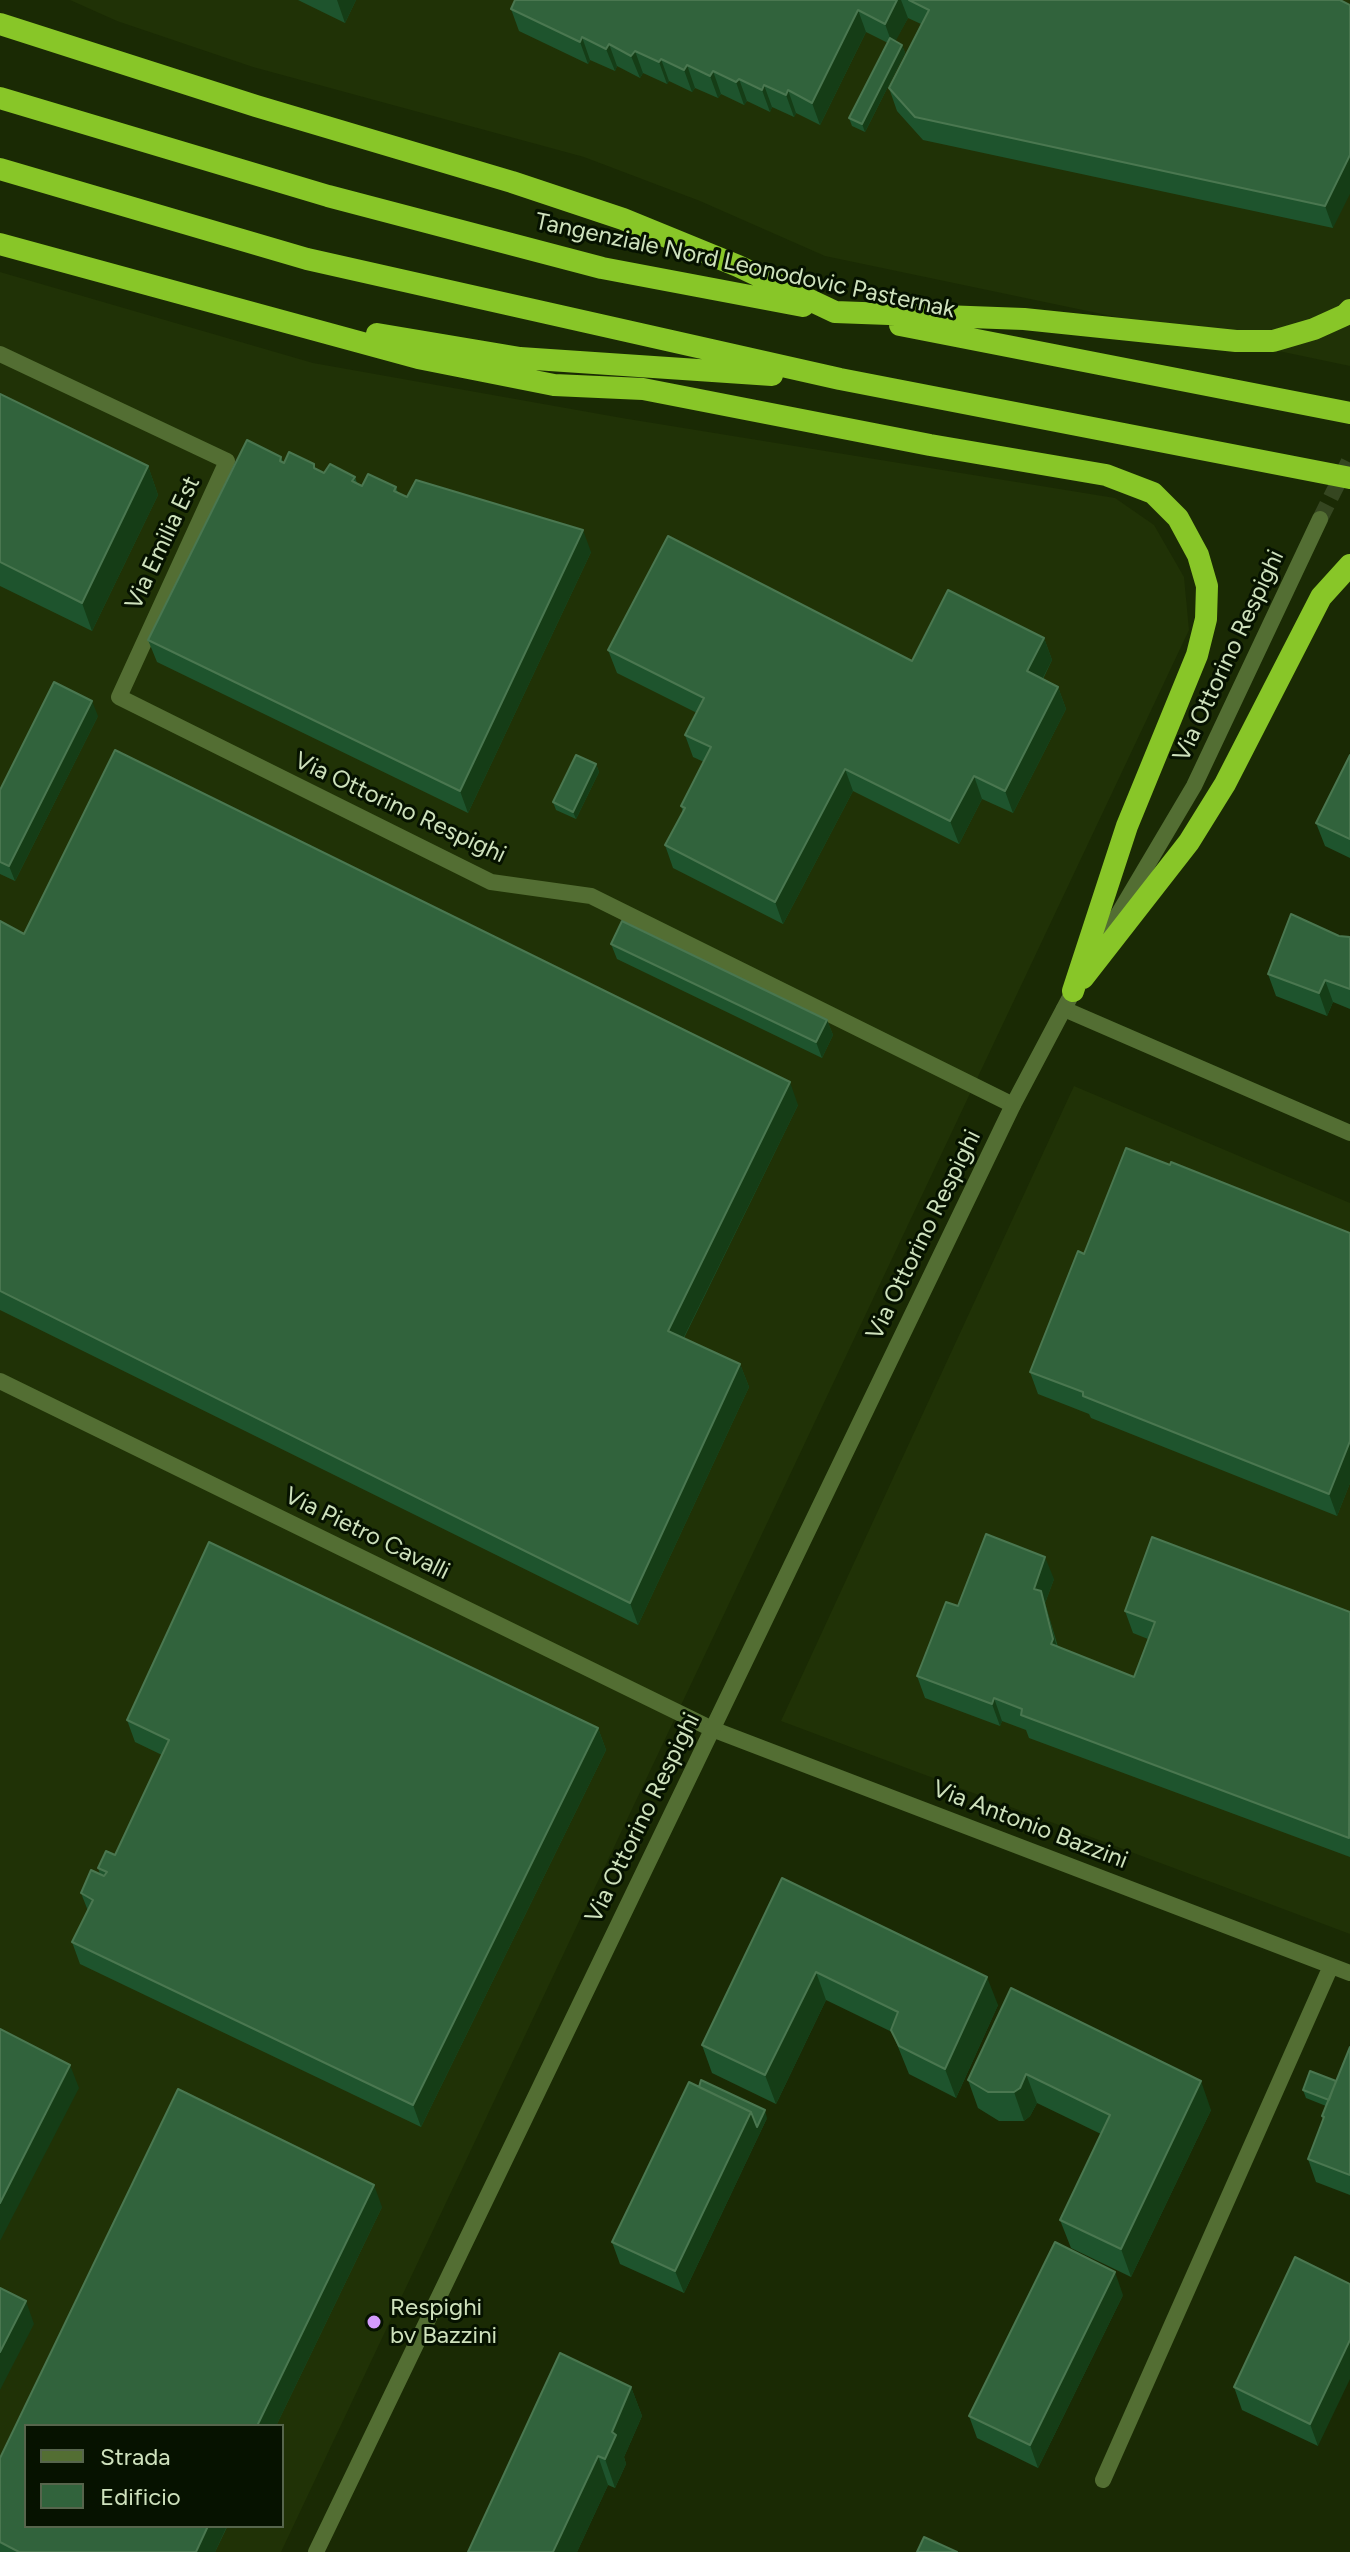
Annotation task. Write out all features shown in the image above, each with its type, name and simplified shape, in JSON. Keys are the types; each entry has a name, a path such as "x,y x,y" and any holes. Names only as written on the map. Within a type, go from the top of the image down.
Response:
{"highway":[{"path":"0,8 256,106"},
{"path":"0,24 623,219 738,266 835,312 1024,319 1236,341 1273,341 1314,329 1350,310"},
{"name":"Tangenziale Nord Leonodovic Pasternak","path":"0,98 328,196 602,268 1350,413"},
{"path":"0,169 307,259 840,379 1350,478"},
{"path":"0,244 418,358 554,385 643,389 930,445 1106,475 1153,493 1178,518 1198,555 1207,586 1206,619 1197,655 1127,826 1068,1000"},
{"path":"265,315 520,358 840,379"},
{"path":"1068,1000 1189,842 1225,784 1321,597 1350,565"}],"street":[{"name":"Via Emilia Est","path":"0,354 227,461 119,697"},
{"name":"Via Ottorino Respighi","path":"316,2552 1013,1105 1068,1000 1194,786 1320,519"},
{"name":"Via Ottorino Respighi","path":"119,697 491,882 591,896 1013,1105"},
{"path":"1068,1000 1350,1133"},
{"name":"Via Pietro Cavalli","path":"0,1381 712,1729"},
{"name":"Via Antonio Bazzini","path":"712,1729 1350,1973"},
{"path":"1103,2480 1331,1966"}],"shaded area":[{"path":"70,0 1350,0 1350,366 825,256 700,201 584,157 253,67 117,21"},
{"path":"0,272 313,363 622,418 1115,498 1154,525 1184,577 1189,630 281,2552 0,2552"},
{"path":"1074,1086 1350,1203 1350,1934 781,1721"}],"building":[{"path":"515,0 897,0 885,24 858,10 812,103 788,90 786,95 764,85 762,90 713,71 710,76 687,65 684,70 635,51 631,56 609,44 606,49 582,37 580,42 511,9"},
{"path":"909,0 1340,0 1350,5 1350,155 1325,206 915,117 889,88 929,10"},
{"path":"890,38 902,45 862,124 849,118"},
{"path":"0,394 148,466 82,603 0,562"},
{"path":"247,440 281,457 280,461 284,463 289,452 314,464 314,468 324,473 330,464 355,477 352,481 362,486 368,474 396,487 394,491 407,497 416,480 583,530 460,791 148,640"},
{"path":"668,536 912,661 948,590 1044,638 1027,671 1058,687 1005,791 974,776 950,821 845,769 775,902 665,845 711,747 685,735 704,698 608,650"},
{"path":"54,682 92,701 9,866 0,862 0,790"},
{"path":"115,750 790,1082 668,1331 740,1364 630,1603 0,1291 0,921 24,934"},
{"path":"576,755 596,764 573,812 553,802"},
{"path":"1350,755 1350,839 1316,823"},
{"path":"1291,914 1339,936 1350,937 1350,989 1325,980 1319,993 1268,974"},
{"path":"622,921 827,1020 816,1042 611,944"},
{"path":"1126,1148 1170,1165 1171,1162 1350,1233 1350,1441 1329,1494 1030,1372 1078,1251 1084,1254"},
{"path":"986,1534 1045,1557 1034,1589 1041,1591 1053,1639 1051,1644 1134,1677 1155,1622 1125,1611 1152,1537 1350,1612 1349,1838 1021,1715 1022,1709 994,1698 992,1704 917,1676 946,1602 958,1606"},
{"path":"209,1542 598,1728 413,2105 72,1942 93,1900 81,1893 91,1870 104,1876 107,1872 98,1868 106,1851 115,1855 169,1740 127,1720"},
{"path":"782,1878 987,1977 945,2069 899,2046 891,2030 898,2012 816,1972 765,2075 702,2045"},
{"path":"1011,1988 1201,2081 1121,2249 1060,2220 1110,2115 1026,2074 1020,2088 1014,2092 988,2092 968,2080"},
{"path":"0,2029 70,2065 0,2203"},
{"path":"1350,2047 1350,2175 1308,2159"},
{"path":"1310,2071 1336,2081 1329,2100 1303,2090"},
{"path":"701,2080 765,2110 757,2127 751,2112 699,2087"},
{"path":"689,2082 751,2112 675,2271 612,2242"},
{"path":"178,2089 374,2185 258,2424 24,2424 24,2528 207,2528 196,2552 19,2552 0,2542 0,2458"},
{"path":"1055,2242 1115,2272 1030,2445 969,2416"},
{"path":"1295,2257 1350,2284 1350,2340 1310,2424 1234,2387"},
{"path":"0,2288 26,2301 0,2352"},
{"path":"560,2353 631,2387 612,2432 616,2435 605,2459 598,2456 553,2552 468,2552"},
{"path":"924,2537 957,2552 917,2552"}],"tunnel":[{"path":"1320,519 1350,459"}],"place":[{"name":"Respighi bv Bazzini","path":"374,2322"}]}
